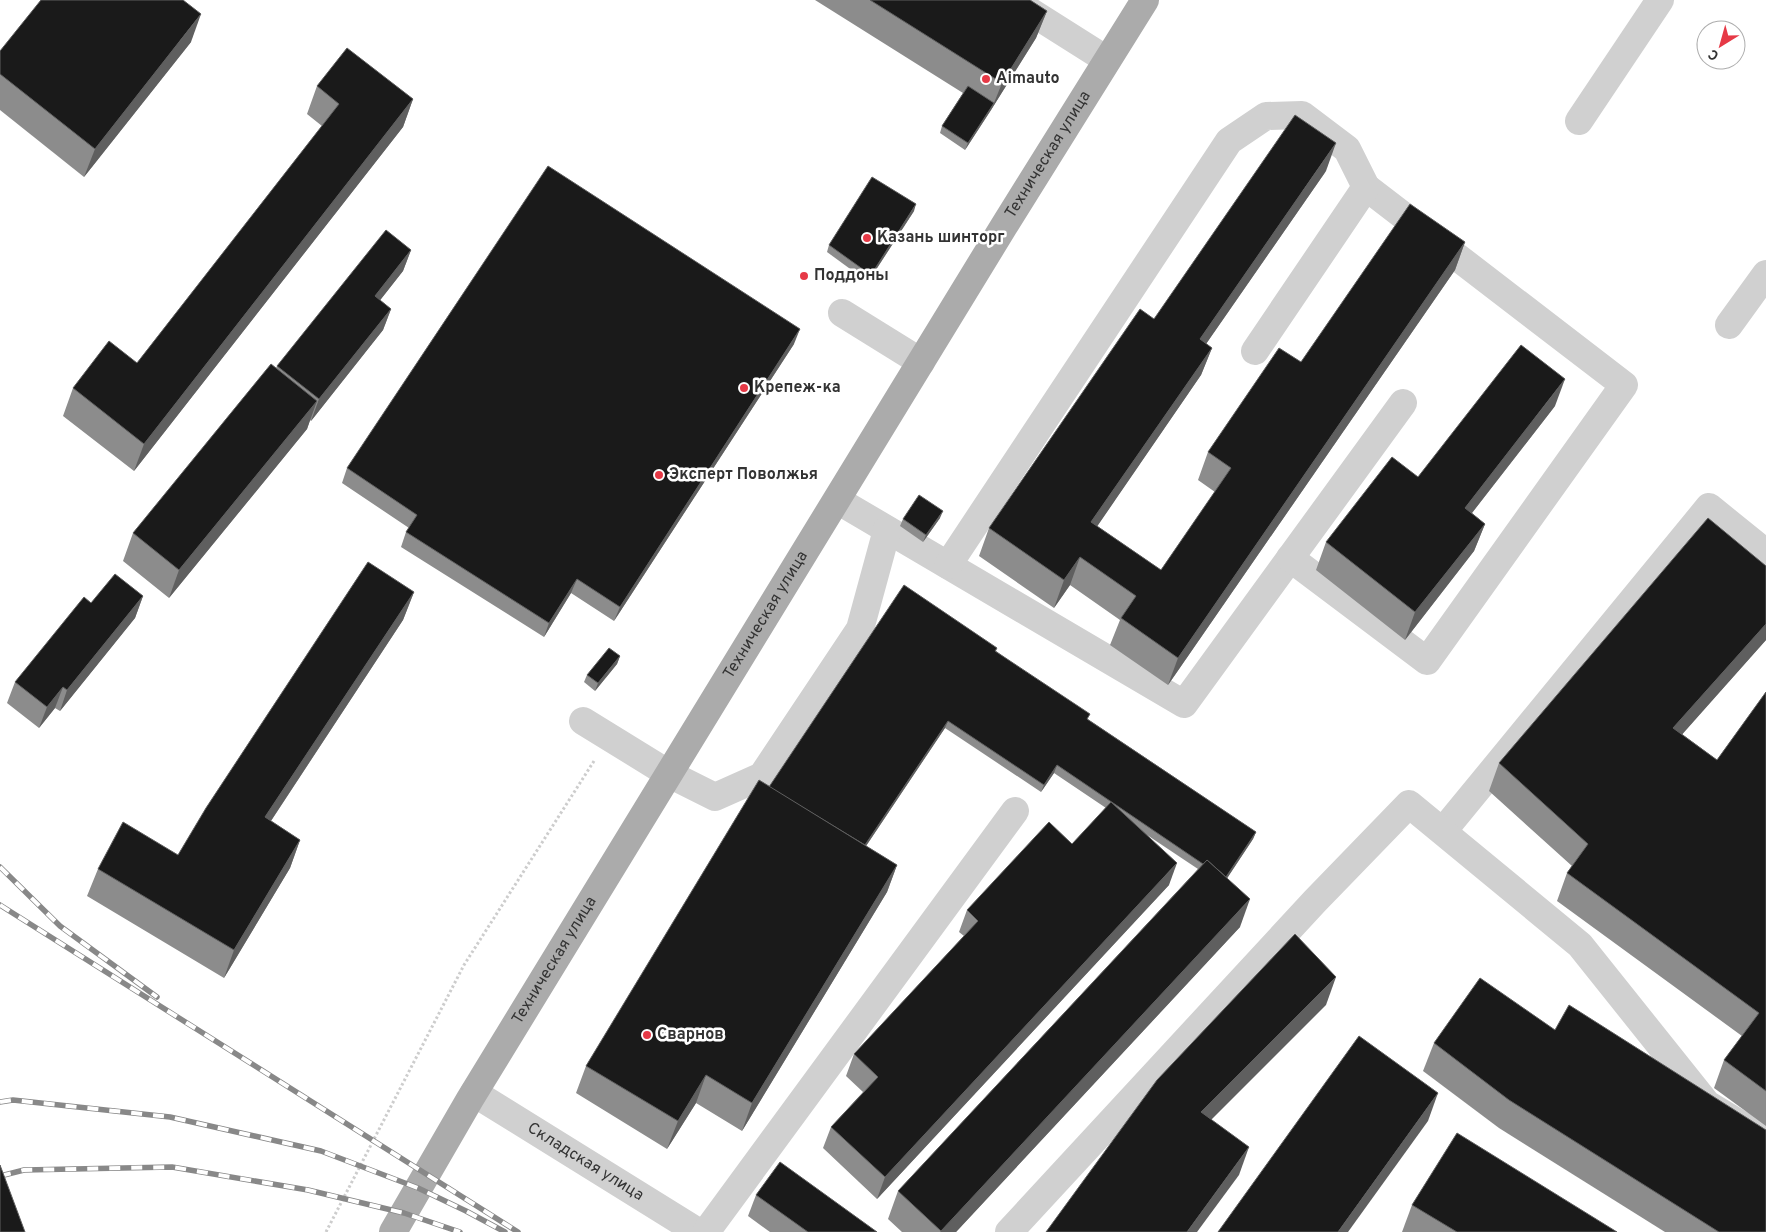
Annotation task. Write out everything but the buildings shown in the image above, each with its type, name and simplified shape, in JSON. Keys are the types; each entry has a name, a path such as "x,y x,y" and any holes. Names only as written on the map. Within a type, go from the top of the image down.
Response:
{"main road":[{"name":"Техническая улица","path":"393,1232 474,1094 669,774 1145,0"}],"lane":[{"path":"1012,0 1107,60"},
{"path":"1579,122 1660,0"},
{"path":"948,565 1229,141 1266,116 1302,115 1347,149 1366,187 1624,385 1427,661 1290,558"},
{"path":"1255,350 1366,187"},
{"path":"1729,325 1766,274"},
{"path":"842,313 921,362"},
{"path":"837,500 1184,704 1403,403"},
{"path":"1442,831 1709,506 1766,553"},
{"path":"583,721 669,774 715,797 762,776 860,629 887,530"},
{"path":"1009,1232 1408,804 1580,945 1706,1104 1766,1140"},
{"path":"706,1232 1015,811"},
{"name":"Складская улица","path":"474,1094 698,1232"}],"path":[{"path":"326,1232 464,965 609,738"}],"railway":[{"path":"0,867 60,926 157,997"},
{"path":"0,905 518,1232"},
{"path":"0,1102 13,1100 170,1117 321,1151 418,1188 505,1232"},
{"path":"0,1176 24,1170 172,1167 308,1190 404,1213 460,1232"}],"place":[{"name":"Aimauto","path":"986,79"},
{"name":"Казань шинторг","path":"867,238"},
{"name":"Поддоны","path":"804,276"},
{"name":"Крепеж-ка","path":"744,388"},
{"name":"Эксперт Поволжья","path":"659,475"},
{"name":"Сварнов","path":"647,1035"}]}
